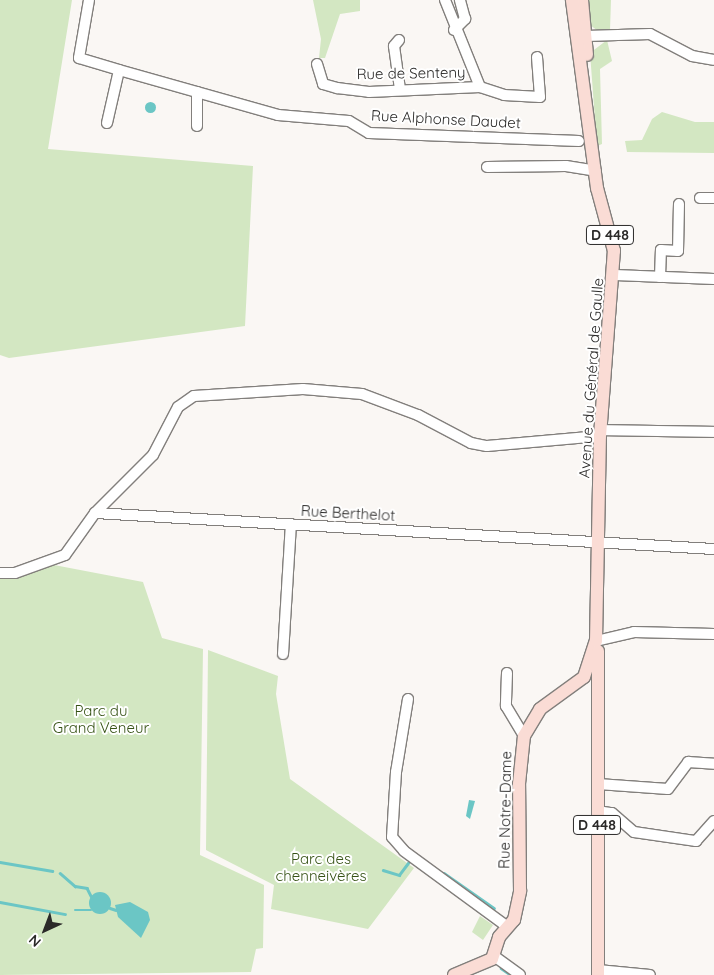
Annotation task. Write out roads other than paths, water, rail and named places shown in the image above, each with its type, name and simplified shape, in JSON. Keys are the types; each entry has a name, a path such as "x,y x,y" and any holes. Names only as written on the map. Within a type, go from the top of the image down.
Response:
{"main road":[{"name":"D 448","path":"572,0 590,120"},
{"name":"D 448","path":"582,0 586,36 590,120"},
{"name":"Avenue du Général de Gaulle","path":"590,120 596,171 614,251 615,275 601,433 596,641"},
{"path":"596,641 598,679 584,677 596,641"},
{"name":"Rue Notre-Dame","path":"494,956 499,937 508,927 520,890 519,784 524,736 540,709 584,677"},
{"name":"D 448","path":"598,679 598,973"},
{"path":"454,975 494,956"}],"street":[{"name":"Rue Alphonse Daudet","path":"89,0 79,58 119,70 278,115 349,121 369,133 579,140"},
{"path":"445,0 454,30 480,86"},
{"path":"454,30 465,19 460,0"},
{"path":"586,36 650,34 692,56 714,60"},
{"path":"399,40 394,46 400,89"},
{"name":"Rue de Senteny","path":"317,64 317,75 330,86 369,92 480,86 504,95 540,97 537,57"},
{"path":"107,123 119,70"},
{"path":"196,92 197,126"},
{"path":"487,166 566,166 596,171"},
{"path":"700,198 714,198"},
{"path":"660,277 661,250 678,251 679,204"},
{"path":"615,275 714,279"},
{"path":"0,573 15,573 66,555 95,513 146,464 178,407 194,396 303,389 362,394 418,415 471,444 487,446 601,433 714,432"},
{"name":"Rue Berthelot","path":"95,513 714,549"},
{"path":"283,654 291,524"},
{"path":"596,641 634,632 714,634"},
{"path":"507,673 506,706 524,736"},
{"path":"408,699 396,772 392,837 424,866 508,927"},
{"path":"598,784 668,789 688,762 714,764"},
{"path":"597,811 612,813 634,832 696,841 714,821"},
{"path":"494,956 520,975"},
{"path":"598,973 650,975"}],"water":[{"path":"150,101 156,107 150,113 144,107"},
{"path":"469,800 475,801 470,819 466,816"},
{"path":"100,892 108,895 111,903 108,911 100,914 92,911 89,903 92,895"},
{"path":"130,902 148,912 150,920 141,938 118,917 115,905"}],"waterway":[{"path":"0,862 52,871"},
{"path":"383,870 399,875 408,863"},
{"path":"60,873 75,886 87,888 91,896"},
{"path":"444,873 494,908"},
{"path":"0,902 65,914"},
{"path":"110,908 116,910"},
{"path":"75,910 91,910"},
{"path":"501,968 511,975"}],"park label":[{"name":"Parc du Grand Veneur","path":"101,718"},
{"name":"Parc des chenneivères","path":"321,866"}]}
